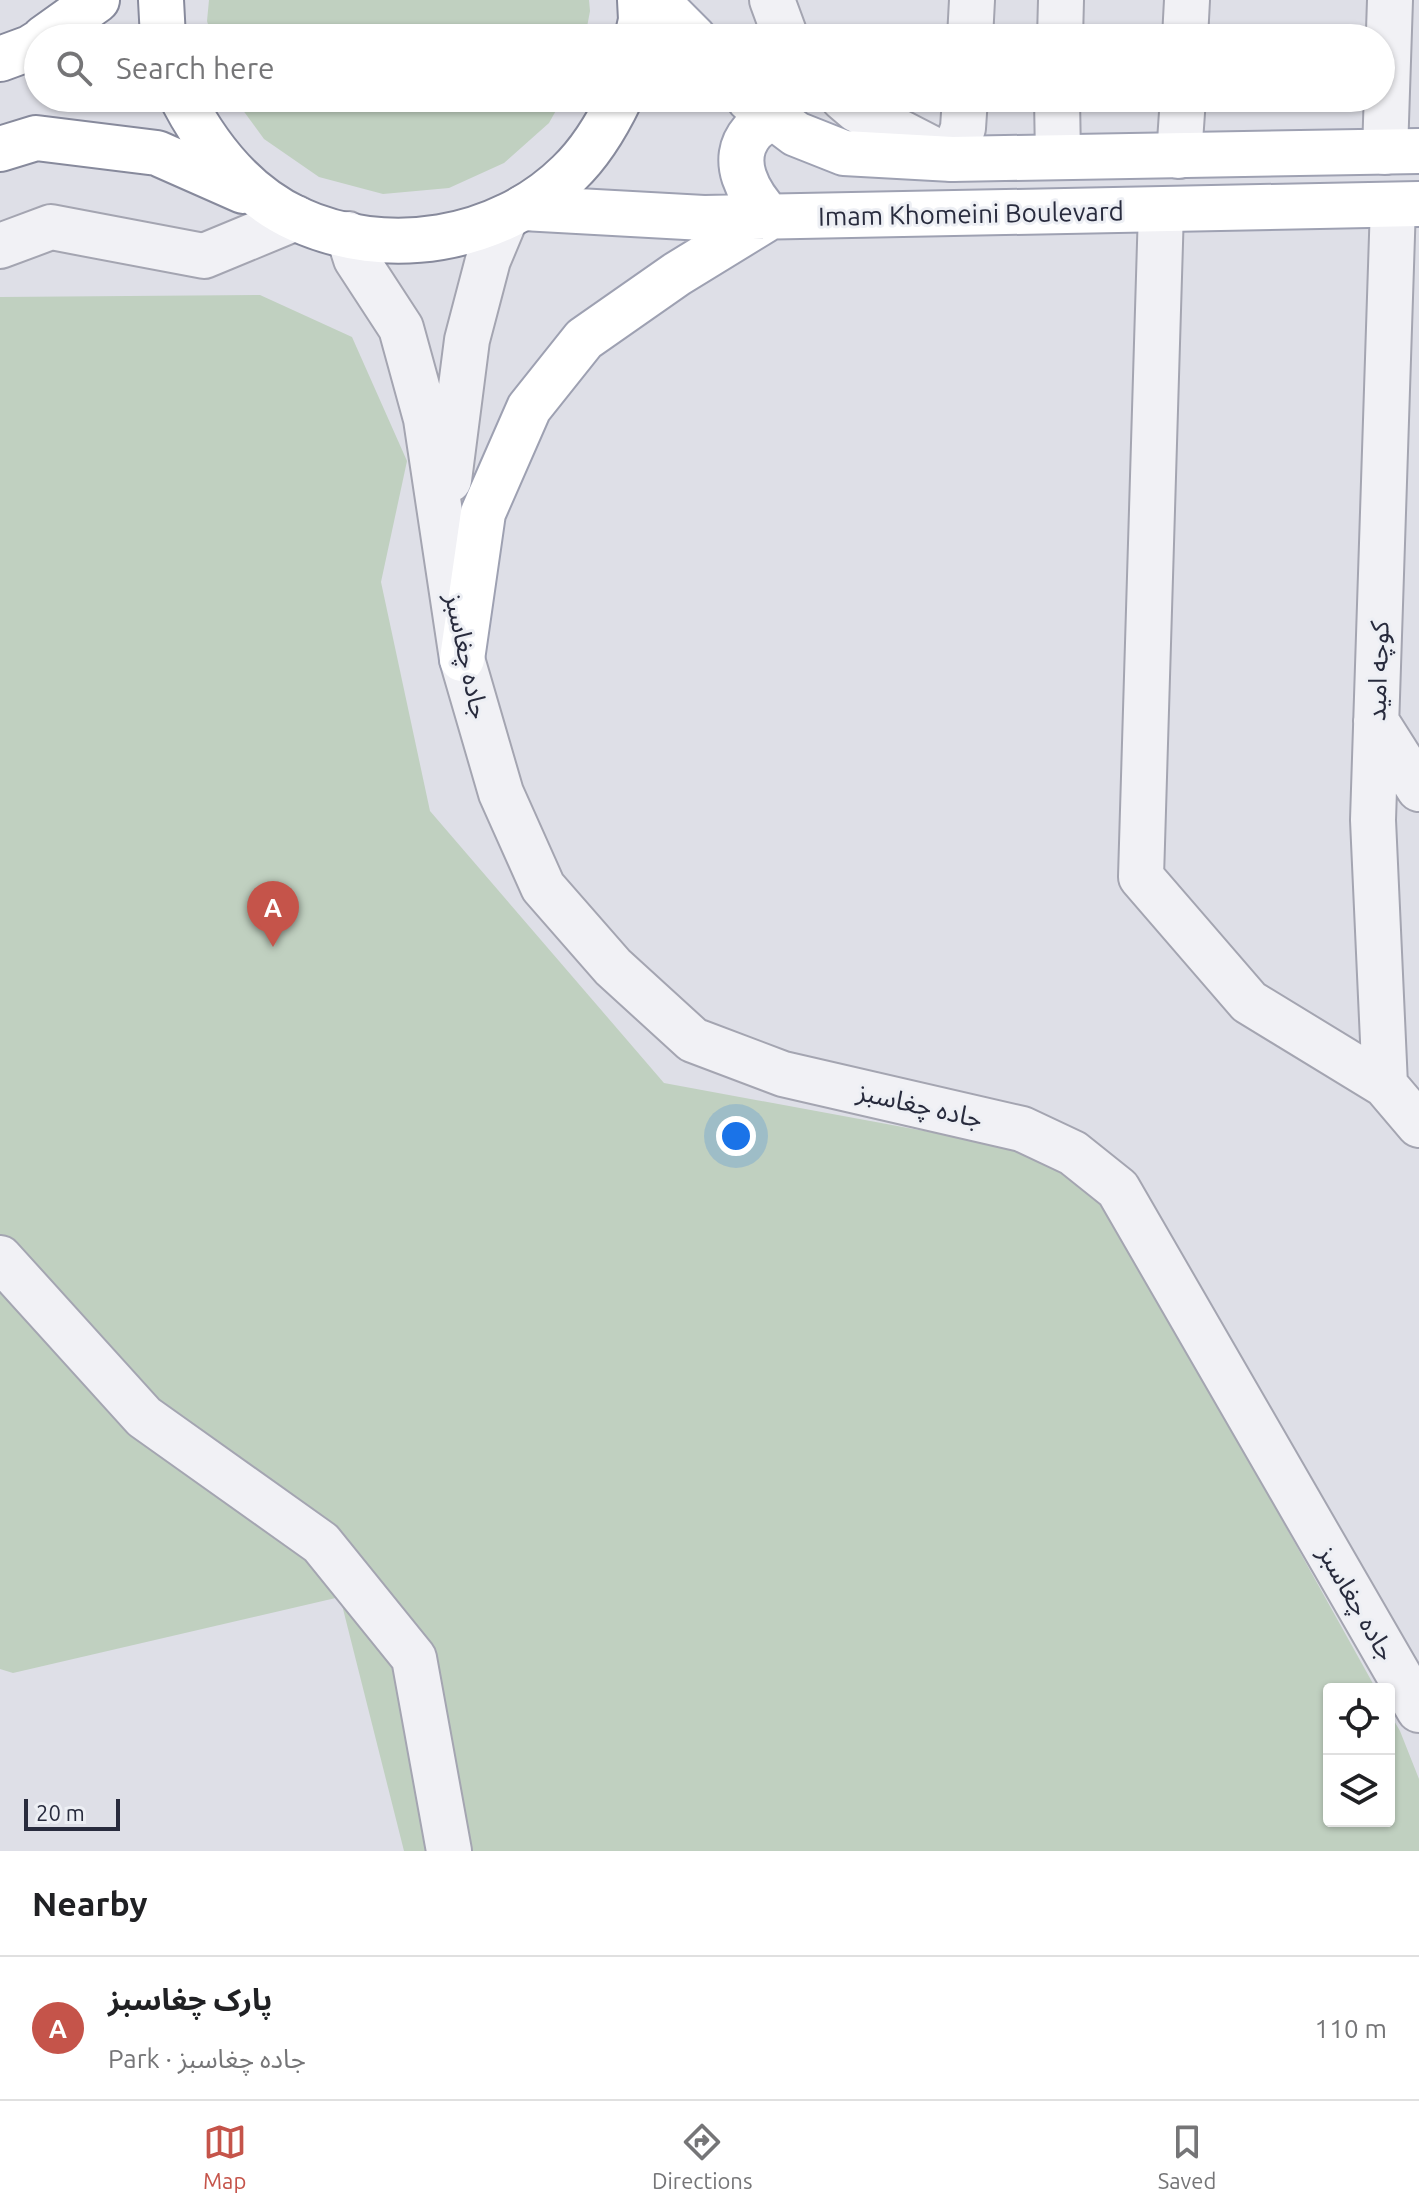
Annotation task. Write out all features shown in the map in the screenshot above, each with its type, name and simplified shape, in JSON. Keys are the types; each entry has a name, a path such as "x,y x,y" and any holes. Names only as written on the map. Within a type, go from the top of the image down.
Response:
{"main road":[{"path":"64,24 97,0"},
{"path":"161,0 162,24"},
{"path":"640,0 640,24"},
{"path":"656,0 680,24"},
{"path":"0,59 24,50"},
{"path":"189,112 200,132 232,172 284,211"},
{"path":"0,149 36,138 157,153 284,211 348,234 401,241 444,238 485,227 514,213 569,174 605,129 613,112"},
{"path":"462,659 483,513 529,408 584,339 677,274 770,217 754,200 745,181 740,156 758,112"},
{"path":"767,112 796,134 844,153 952,159 1402,151"},
{"name":"Imam Khomeini Boulevard","path":"514,213 704,218 1406,205"}],"street":[{"path":"772,0 781,24"},
{"path":"971,24 972,0"},
{"path":"1060,24 1061,0"},
{"path":"1186,24 1187,0"},
{"path":"1390,0 1392,24"},
{"path":"1395,63 1402,151"},
{"path":"861,112 952,159 963,128 964,112"},
{"path":"1057,112 1058,157"},
{"path":"1179,156 1182,112"},
{"name":"کوچه امید","path":"1385,1085 1373,820 1406,205"},
{"path":"1161,210 1141,877 1249,1002 1385,1085 1419,1125"},
{"path":"0,246 51,227 204,256 284,211"},
{"path":"443,534 467,340 488,260 514,213"},
{"name":"جاده چغاسبز","path":"348,234 356,259 401,328 426,419 462,659 501,793 543,887 613,967 693,1040 783,1074 1022,1129 1073,1153 1118,1189 1419,1710"},
{"path":"1376,721 1419,789"},
{"path":"0,1258 144,1417 321,1543 414,1658 449,1851"}],"green space":[{"path":"209,0 589,0 590,11 588,24 208,24"},
{"path":"244,112 555,112 549,123 504,163 449,188 383,194 319,177 264,139"},
{"path":"260,295 352,337 407,461 381,582 430,811 664,1083 1082,1160 1373,1683 1323,1683 1323,1827 1395,1827 1395,1722 1419,1779 1419,1851 404,1851 340,1597 13,1673 0,1669 0,297"}],"place":[{"name":"پارک چغاسبز","path":"273,947"}]}
